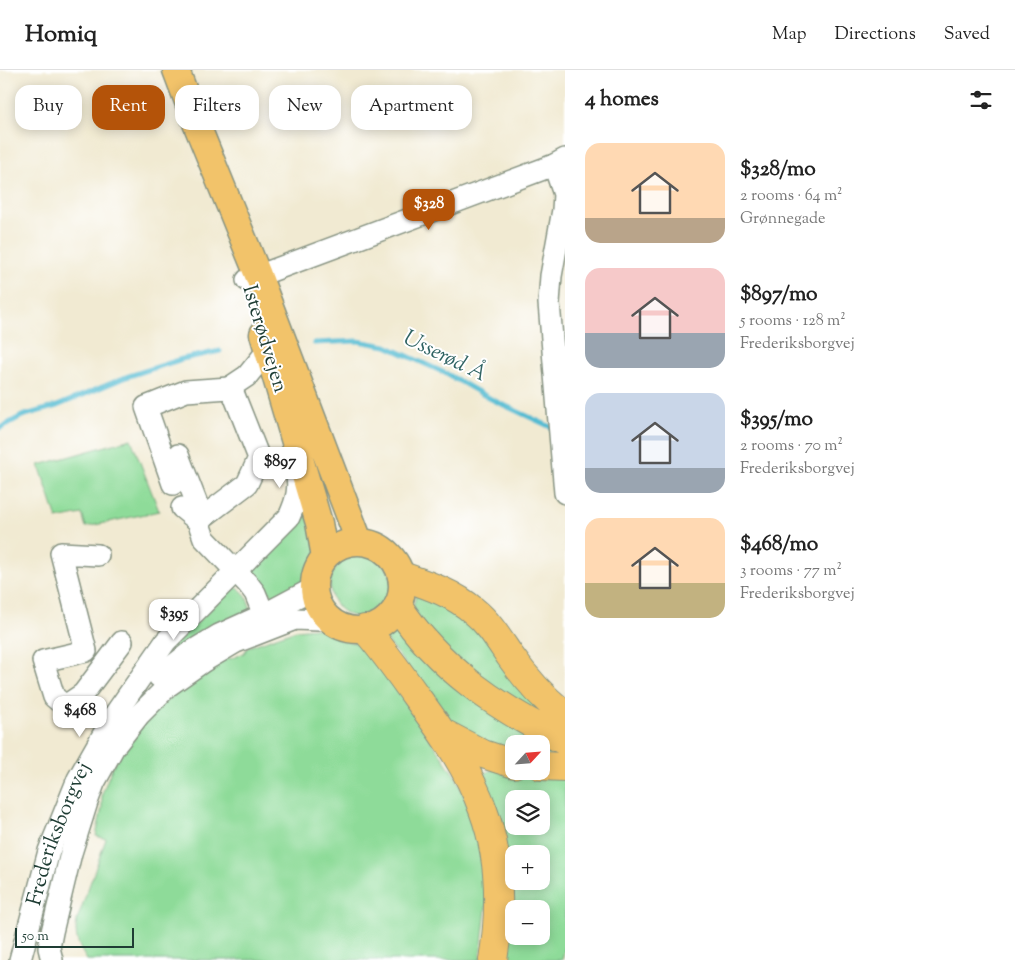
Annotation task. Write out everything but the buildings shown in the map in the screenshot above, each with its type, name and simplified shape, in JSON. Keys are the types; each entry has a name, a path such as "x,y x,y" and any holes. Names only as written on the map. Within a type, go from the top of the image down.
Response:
{"highway":[{"path":"402,576 435,587 456,598 475,612 497,635 534,688 550,704 565,715"},
{"path":"398,606 425,643 484,696 513,714 565,741"},
{"path":"365,629 382,648 443,733 483,810 494,849 498,886 498,928 493,960"},
{"path":"443,733 484,754 505,761"},
{"path":"550,766 565,767"}],"main road":[{"name":"Isterødvejen","path":"176,70 196,123 230,235 252,277 359,541"},
{"name":"Isterødvejen","path":"252,277 281,398 320,523 325,556"},
{"path":"359,541 374,544 386,552 396,563 402,576 402,591 398,606 390,617 378,625 365,629 352,629 339,625 328,618 316,599 314,588 317,571 325,556 335,548 346,543 359,541"}],"street":[{"path":"252,277 560,162 564,194 551,276 549,302 565,493"},
{"path":"173,484 146,407 186,391 229,388 247,376 268,350"},
{"path":"194,515 247,484 259,458 234,395 229,388"},
{"name":"Frederiksborgvej","path":"20,960 49,851 78,779 115,714 166,641 289,517 297,500 299,482 282,412 281,398"},
{"path":"158,402 194,515 204,538 237,571 255,593 267,622"},
{"path":"98,555 61,553 86,651 103,667"},
{"name":"Frederiksborgvej","path":"52,960 49,948 71,853 94,783 114,747 139,715 168,686 267,622 314,588"},
{"name":"Frederiksborgvej","path":"115,714 189,653 219,635 267,622 328,618"},
{"path":"86,651 42,661 54,697 64,706 82,694 122,642"}],"green space":[{"path":"131,439 159,511 86,527 82,514 57,519 39,465"},
{"path":"305,506 317,551 309,569 307,580 280,597 273,596 248,568"},
{"path":"361,555 378,560 383,564 387,569 392,586 387,603 383,608 378,612 361,617 344,612 339,608 335,603 330,586 335,569 339,564 344,560"},
{"path":"416,586 459,608 565,722 539,721 429,637 413,605 416,597"},
{"path":"233,587 244,593 252,612 155,668 171,648"},
{"path":"400,623 542,735 505,735 505,751 452,727 384,636 396,629"},
{"path":"326,629 339,640 366,645 457,779 479,834 487,900 480,960 87,960 78,941 76,931 77,920 106,839 96,836 102,808 102,794 112,768 126,744 159,706 226,657 230,659 244,653 248,647 296,630"},
{"path":"550,741 564,752 550,756"},
{"path":"495,769 505,770 505,780 550,780 550,772 565,773 565,947 562,960 503,960 481,786 484,773"}],"waterway":[{"name":"Usserød Å","path":"314,343 358,341 386,346 447,374 491,399 553,428"},
{"name":"Usserød Å","path":"0,428 22,416 57,406 126,377 182,359 220,351"}]}
